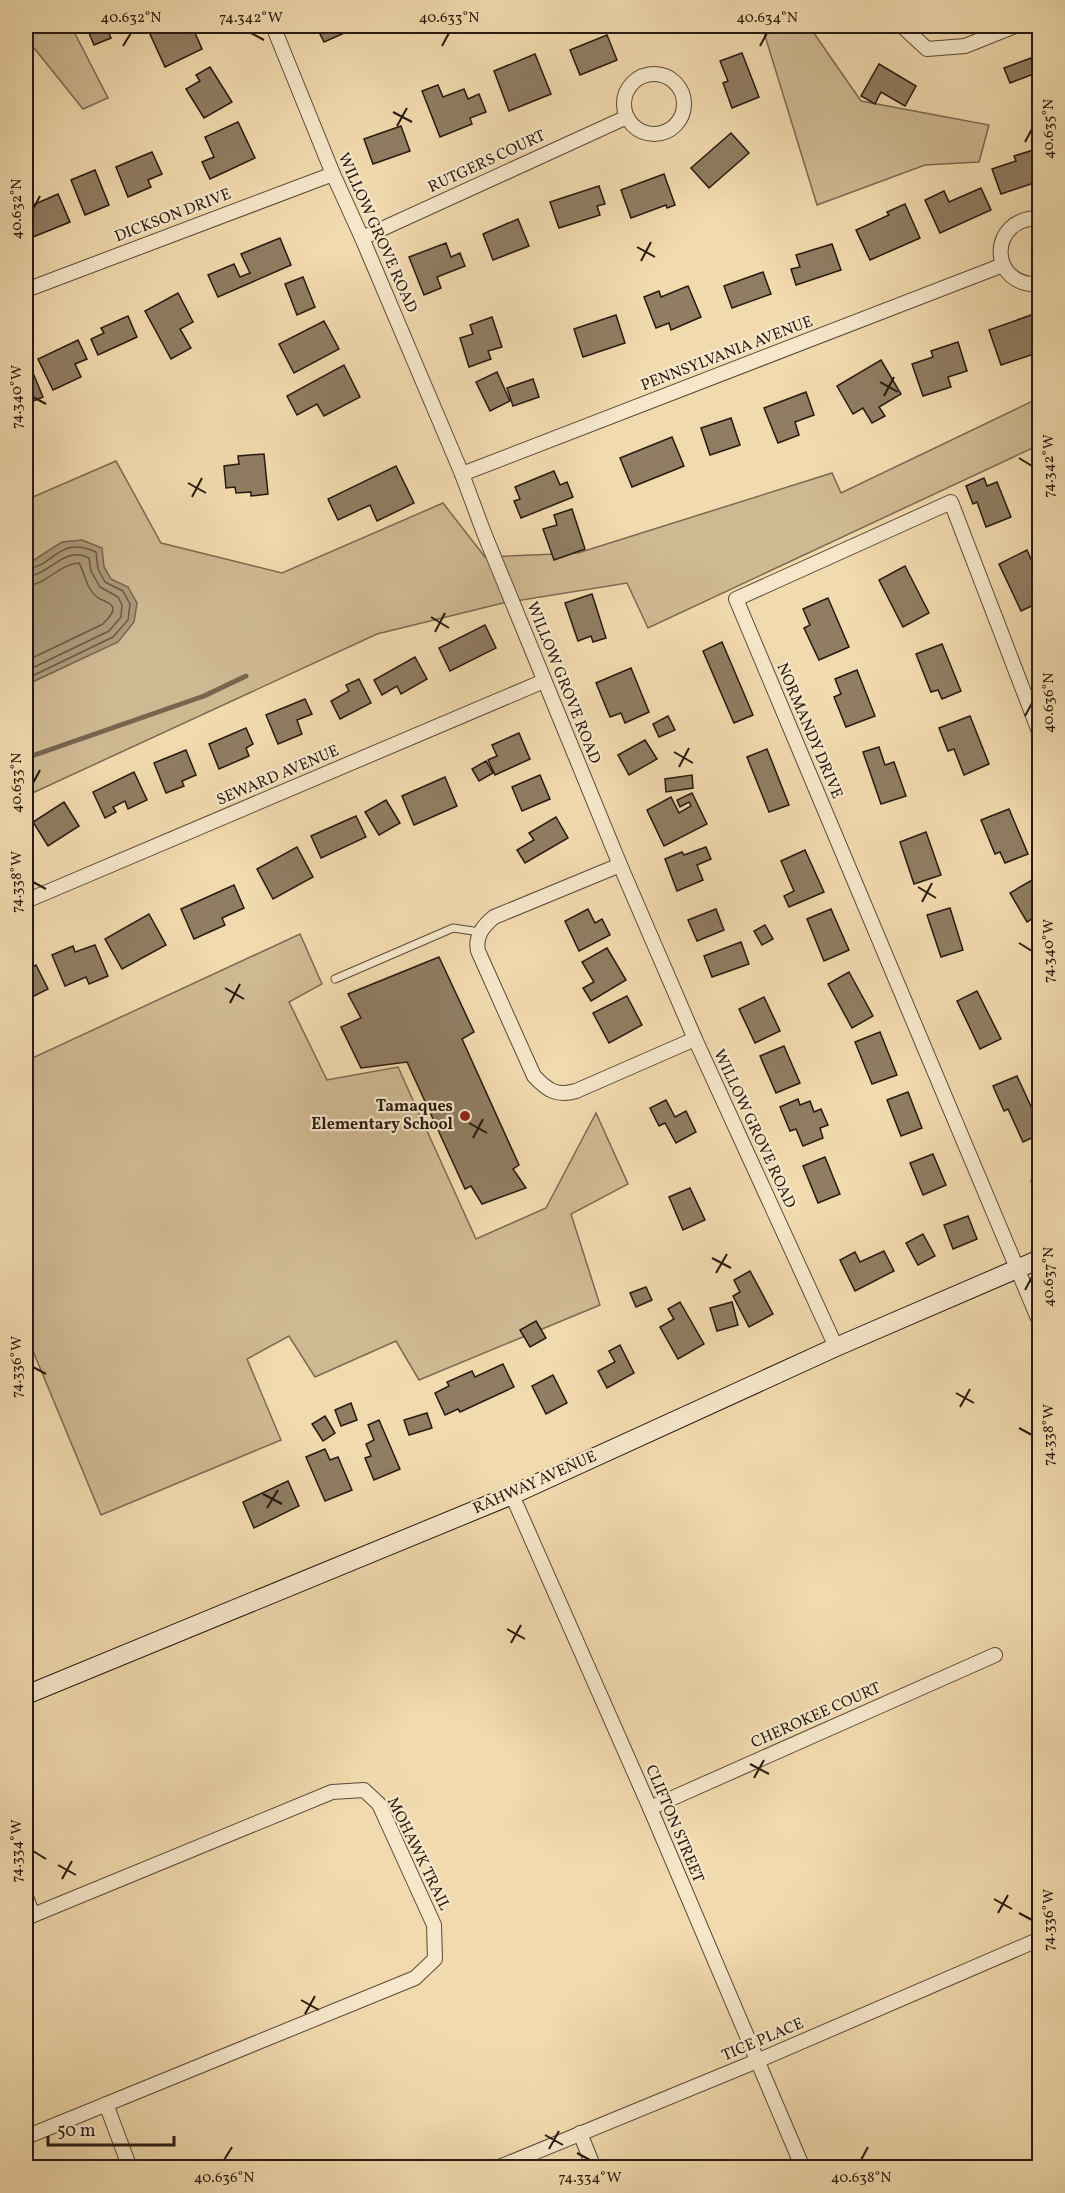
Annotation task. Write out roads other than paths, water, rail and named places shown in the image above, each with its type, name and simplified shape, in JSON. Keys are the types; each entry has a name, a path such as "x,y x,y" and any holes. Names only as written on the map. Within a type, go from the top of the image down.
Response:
{"street":[{"name":"WILLOW GROVE ROAD","path":"273,26 333,174 462,474 544,681 695,1040 836,1347"},
{"path":"902,26 927,48 965,46 1015,26"},
{"path":"657,73 669,77 679,85 685,103 683,113 679,122 670,130 648,134 639,131 627,117 624,111 625,95 636,79 657,73"},
{"name":"RUTGERS COURT","path":"362,238 627,117"},
{"name":"DICKSON DRIVE","path":"26,290 333,174"},
{"path":"1040,219 1030,218 1020,221 1009,229 1000,248 1003,266 1009,274 1017,281 1040,284"},
{"name":"PENNSYLVANIA AVENUE","path":"462,474 1003,266"},
{"name":"NORMANDY DRIVE","path":"1040,734 951,502 736,600 1040,1323"},
{"name":"SEWARD AVENUE","path":"26,901 544,681"},
{"path":"620,864 494,917 480,932 477,943 478,951 534,1076 554,1092 566,1095 695,1040"},
{"name":"RAHWAY AVENUE","path":"26,1695 512,1495 836,1347 1040,1259"},
{"name":"CLIFTON STREET","path":"512,1495 650,1808 803,2168"},
{"name":"CHEROKEE COURT","path":"650,1808 995,1654"},
{"name":"MOHAWK TRAIL","path":"26,2137 415,1978 435,1959 434,1925 380,1804 364,1790 332,1792 29,1916"},
{"path":"26,1898 29,1916"},
{"name":"TICE PLACE","path":"497,2168 757,2061 1040,1939"},
{"path":"106,2104 130,2168"},
{"path":"580,2133 594,2168"}],"lane":[{"path":"335,980 453,928 480,932"}],"water":[{"path":"82,540 102,548 104,567 111,579 128,587 137,603 134,622 118,642 26,685 26,565 62,542"}],"waterway":[{"path":"26,758 204,696 246,676"}],"place":[{"name":"Tamaques Elementary School","path":"465,1116"}]}
